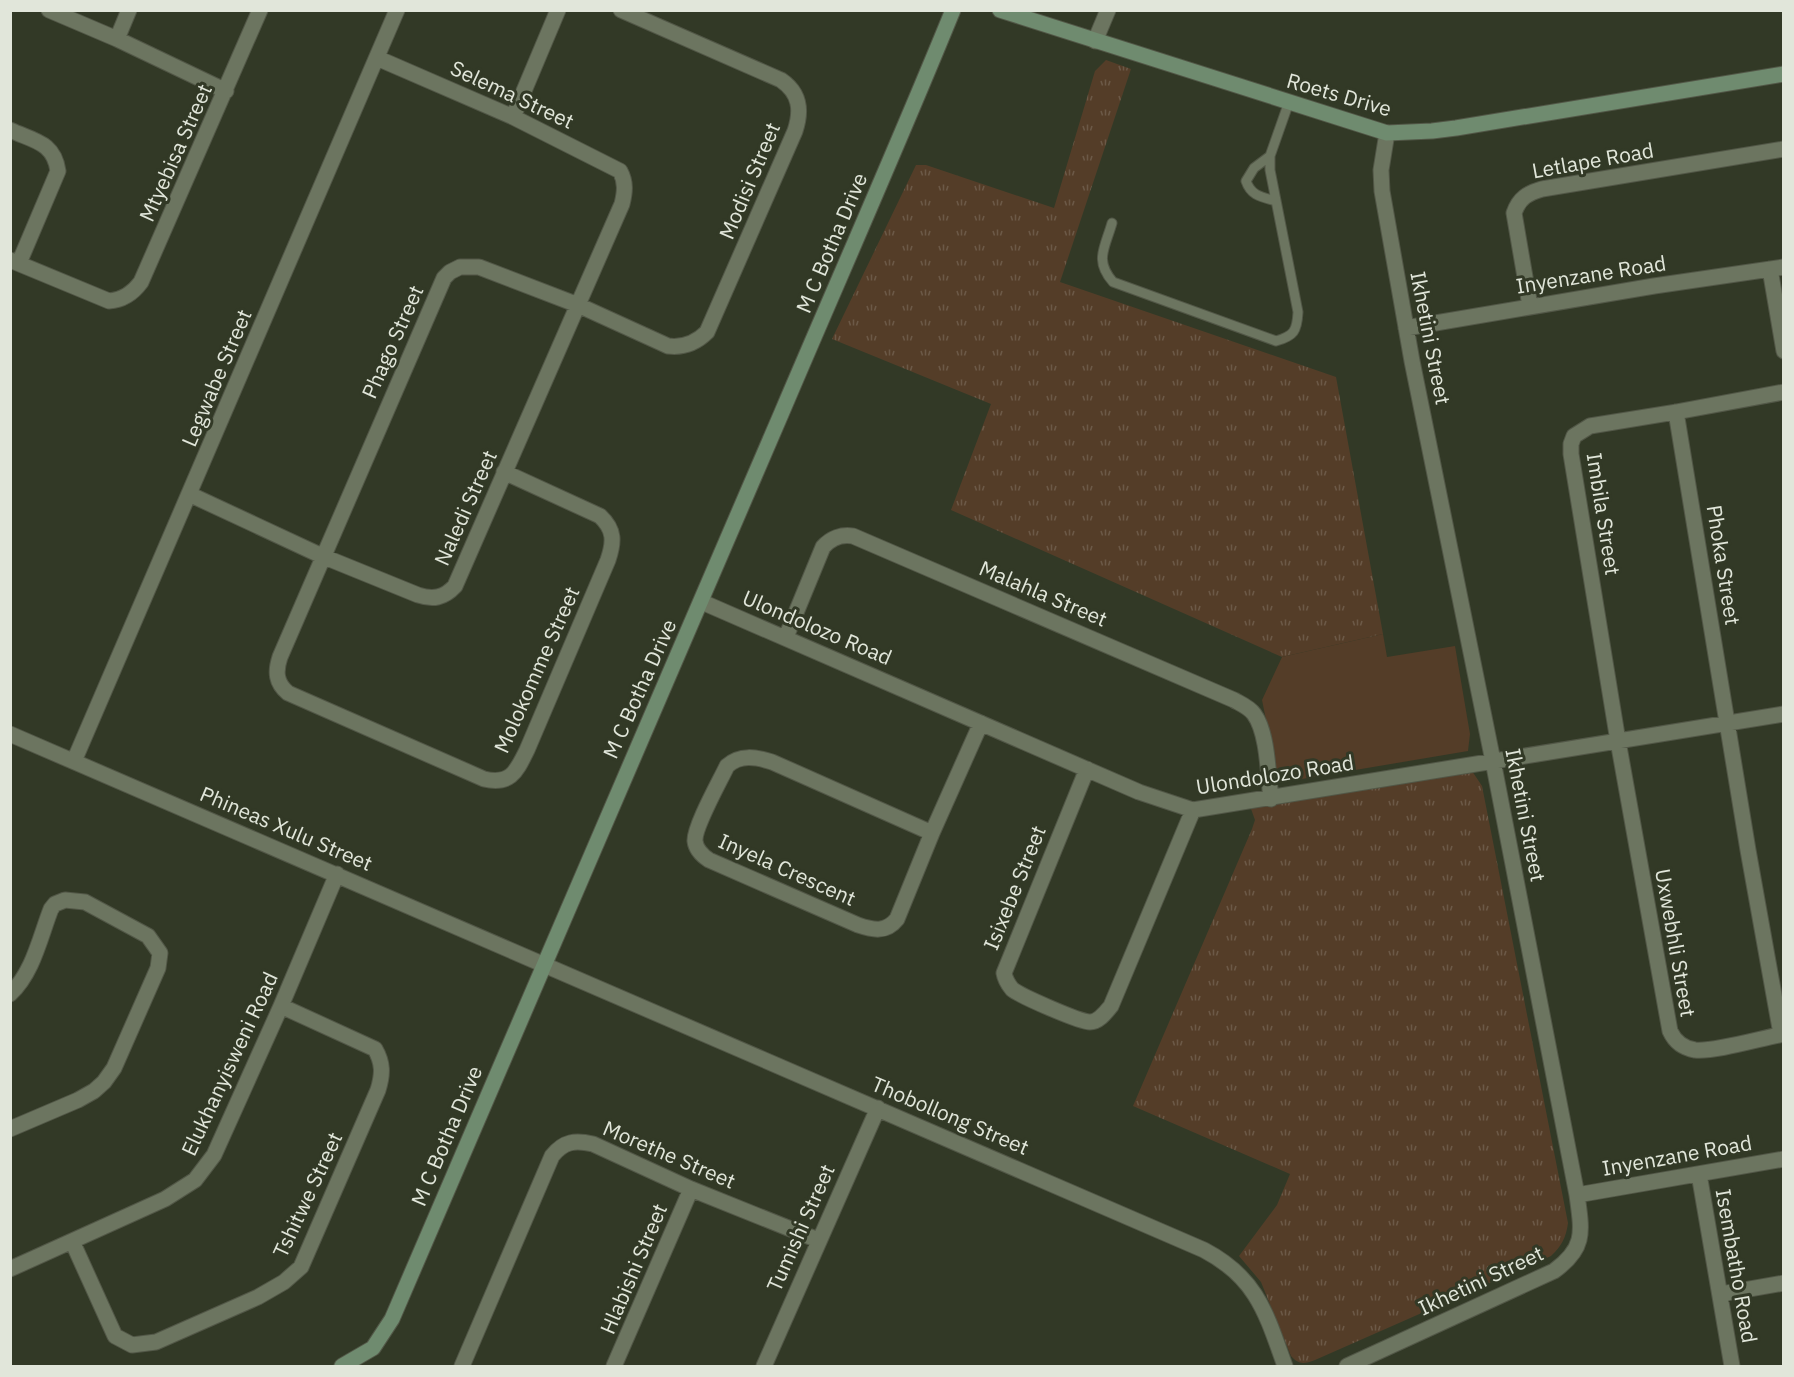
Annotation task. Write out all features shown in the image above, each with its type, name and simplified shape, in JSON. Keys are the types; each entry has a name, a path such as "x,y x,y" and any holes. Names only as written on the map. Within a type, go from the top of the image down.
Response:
{"street":[{"path":"49,10 117,39 226,91"},
{"path":"117,39 129,10"},
{"name":"Mtyebisa Street","path":"15,262 96,297 116,301 131,294 141,282 260,10"},
{"name":"Legwabe Street","path":"74,761 397,10"},
{"path":"513,117 558,10"},
{"name":"Modisi Street","path":"578,305 668,346 687,345 707,332 795,131 800,114 797,97 792,89 781,80 621,10"},
{"name":"M C Botha Drive","path":"342,1366 373,1348 392,1319 543,965 702,602 953,10"},
{"name":"Roets Drive","path":"1000,10 1387,134 1456,128 1784,74"},
{"path":"1095,41 1108,10"},
{"name":"Selema Street","path":"377,58 513,117 611,165 620,171 624,178"},
{"path":"10,130 50,148 56,159 58,171 15,262"},
{"name":"Ikhetini Street","path":"1347,1366 1554,1271 1566,1263 1575,1252 1580,1237 1581,1221 1493,761 1406,328 1382,191 1380,170 1387,134"},
{"name":"Letlape Road","path":"1530,306 1515,213 1517,205 1527,194 1542,189 1784,149"},
{"name":"Naledi Street","path":"189,494 322,556 418,595 435,598 446,595 455,586 622,204 624,178"},
{"name":"Phago Street","path":"322,556 417,336 444,278 450,272 460,267 479,267 578,305"},
{"path":"1777,268 1784,351"},
{"name":"Inyenzane Road","path":"1406,328 1530,306 1777,268"},
{"name":"Imbila Street","path":"1618,741 1571,444 1579,431 1590,426 1784,392"},
{"name":"Phoka Street","path":"1676,412 1782,1034"},
{"name":"Molokomme Street","path":"322,556 278,664 278,679 282,687 288,693 484,778 500,781 507,778 515,773 527,750 608,560 613,540 609,524 600,516 504,472"},
{"name":"Malahla Street","path":"786,637 823,547 835,538 846,535 854,536 1249,708 1255,715 1262,735 1271,798"},
{"name":"Ulondolozo Road","path":"702,602 1138,792 1193,810 1784,714"},
{"name":"Inyela Crescent","path":"932,833 772,762 750,757 732,761 727,766 699,825 695,842 699,851 709,860 858,925 875,930 887,928 897,919 981,723"},
{"name":"Phineas Xulu Street","path":"10,734 543,965"},
{"name":"Uxwebhli Street","path":"1618,741 1672,1037 1683,1046 1703,1050 1782,1034"},
{"name":"Isixebe Street","path":"1087,769 1004,972 1008,984 1018,993 1080,1020 1094,1021 1112,1006 1193,810"},
{"name":"Elukhanyisweni Road","path":"10,1269 165,1200 195,1180 214,1155 337,874"},
{"path":"10,994 26,974 51,909 55,904 65,900 85,903 148,936 160,953 158,968 114,1068 105,1082 78,1100 10,1129"},
{"name":"Thobollong Street","path":"543,965 878,1108 1219,1258 1243,1277 1253,1291 1271,1329 1284,1366"},
{"name":"Tshitwe Street","path":"72,1241 115,1336 132,1345 156,1342 258,1297 284,1282 301,1266 378,1090 382,1069 375,1049 368,1044 281,1006"},
{"name":"Tumishi Street","path":"764,1366 878,1108"},
{"name":"Morethe Street","path":"462,1366 552,1156 558,1148 573,1141 593,1144 691,1189 818,1240"},
{"name":"Inyenzane Road","path":"1577,1195 1784,1159"},
{"name":"Isembatho Road","path":"1699,1173 1732,1366"},
{"name":"Hlabishi Street","path":"614,1366 691,1189"},
{"path":"1721,1294 1784,1283"}],"lane":[{"path":"1112,223 1101,262 1105,273 1113,282 1276,341 1288,338 1298,327 1299,312 1270,170 1270,156 1289,102"},
{"path":"1270,156 1254,168 1246,181 1254,195 1276,201"}],"green space":[{"path":"1106,60 1131,69 1060,282 1336,377 1383,634 1282,657 951,510 991,404 832,339 916,165 926,165 1054,208 1095,71"},
{"path":"1383,634 1387,657 1455,646 1470,734 1468,751 1284,782 1277,774 1262,700 1282,657"},
{"path":"1472,771 1482,786 1568,1223 1566,1233 1561,1245 1551,1256 1315,1360 1299,1362 1291,1356 1261,1282 1239,1256 1277,1205 1290,1174 1133,1106 1252,829 1255,820 1250,806"}]}
